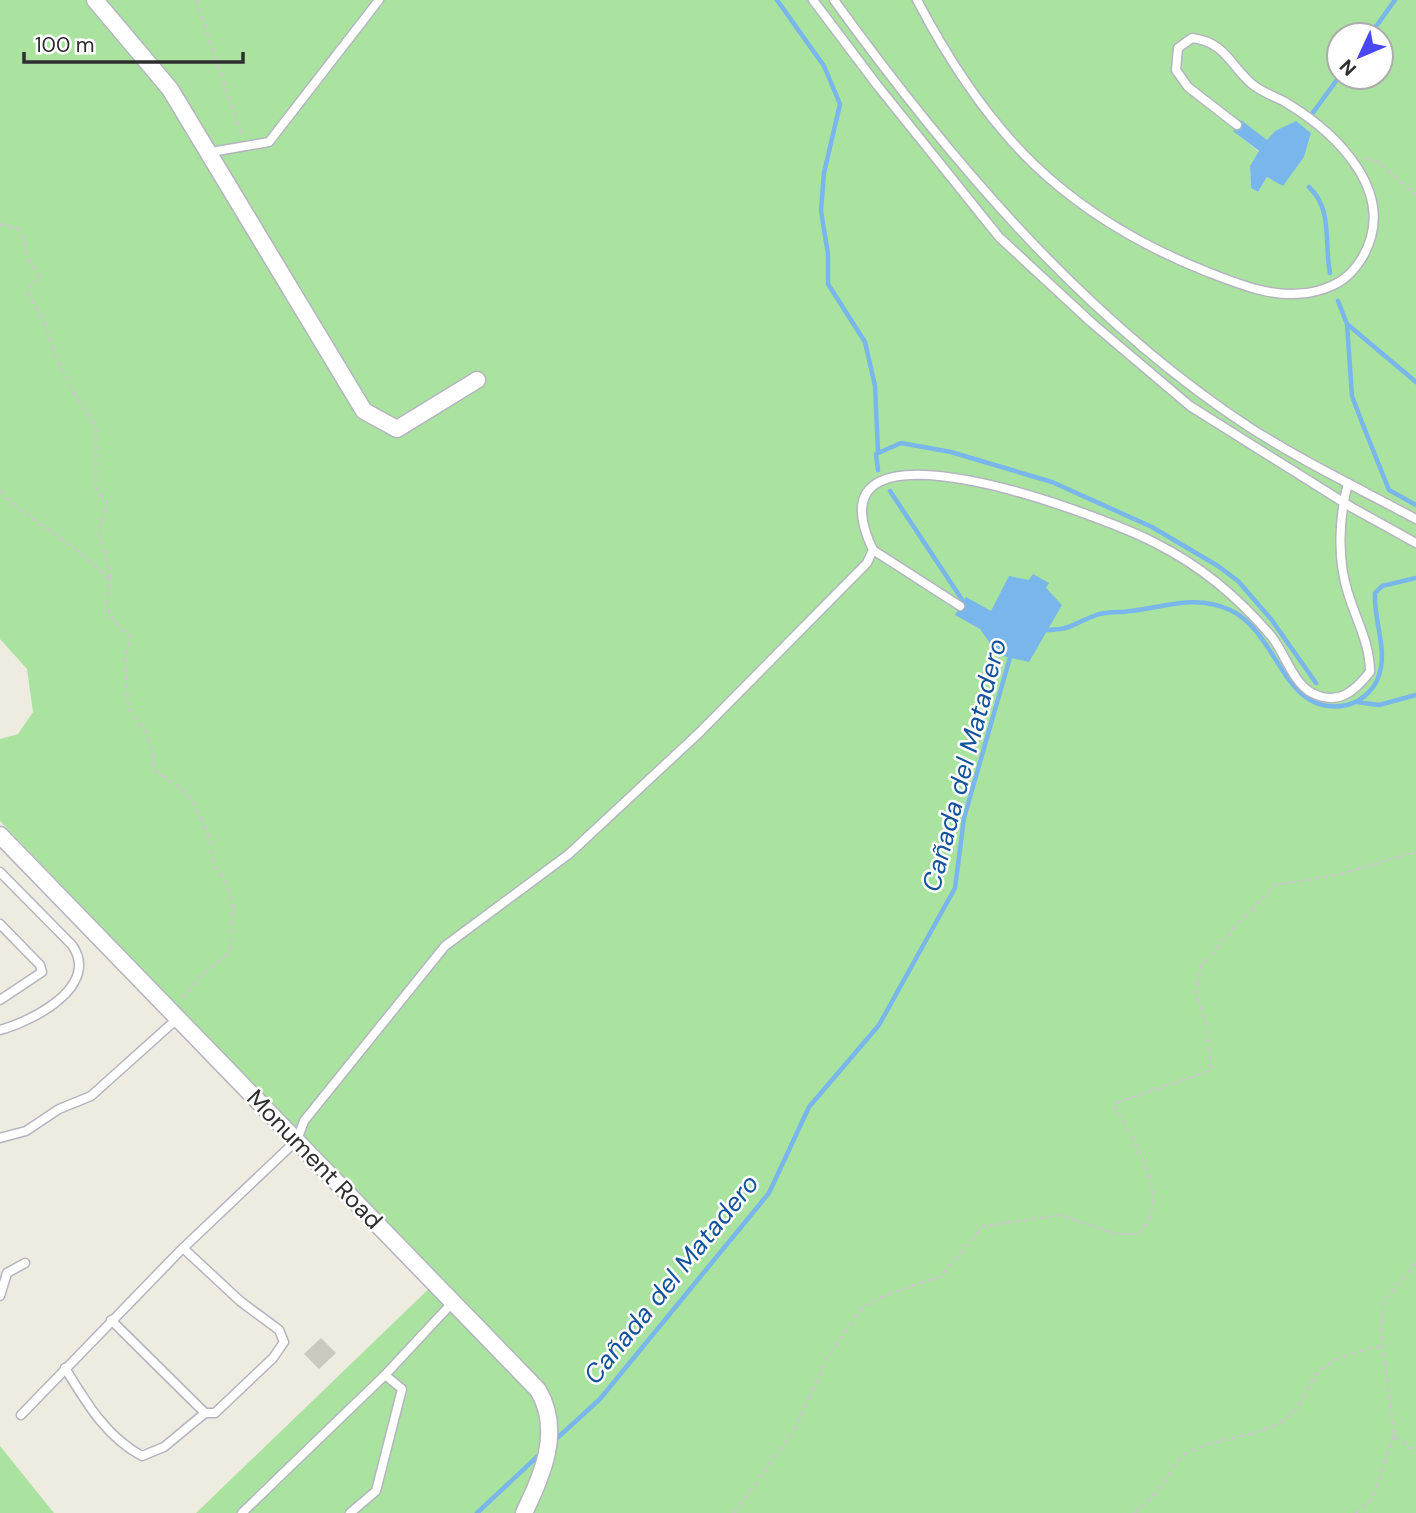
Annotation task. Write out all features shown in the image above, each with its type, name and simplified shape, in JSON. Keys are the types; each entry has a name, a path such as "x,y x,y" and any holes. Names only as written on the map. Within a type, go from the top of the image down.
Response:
{"street":[{"path":"96,0 170,89 211,152 364,411 397,429 477,380"},
{"name":"Monument Road","path":"0,835 538,1390 546,1404 551,1429 548,1452 524,1513"}],"lane":[{"path":"211,152 269,142 379,0"},
{"path":"813,0 877,86 999,237 1150,374 1190,405 1342,502 1416,542"},
{"path":"834,0 881,65 1012,221 1125,332 1248,426 1416,519"},
{"path":"917,0 949,60 999,129 1042,174 1121,232 1180,261 1259,292 1316,291 1351,276 1372,240 1374,207 1367,181 1343,150 1300,111 1254,86 1225,53 1208,40 1192,38 1178,48 1176,70 1188,87 1237,125"},
{"path":"960,606 873,550 861,526 864,498 877,484 902,474 951,475 1086,514 1155,542 1196,566 1241,602 1275,641 1295,676 1310,692 1330,699 1347,696 1370,672 1370,654 1347,590 1340,542 1342,502 1348,483"},
{"path":"21,1415 183,1248 297,1140 304,1121 445,946 589,835 699,733 821,613 867,564 873,550"},
{"path":"0,872 72,944 80,956 81,969 66,994 22,1024 0,1030"},
{"path":"0,924 40,965 42,972 0,1000"},
{"path":"0,940 7,931"},
{"path":"0,1138 26,1131 59,1109 91,1096 175,1014"},
{"path":"65,1368 91,1412 128,1448 142,1456 164,1447 205,1413 215,1413 273,1358 284,1342 279,1330 240,1301 183,1248"},
{"path":"0,1296 7,1273 25,1263"},
{"path":"242,1513 385,1375 453,1302"},
{"path":"111,1320 205,1413"},
{"path":"350,1513 376,1491 402,1389 385,1375"}],"path":[{"path":"195,0 246,146"},
{"path":"1343,150 1378,162 1416,195"},
{"path":"0,224 19,229 27,243 29,260 40,274 40,279 32,283 27,292 44,321 55,355 74,393 96,427 95,487 106,501 98,532 106,553 110,582 105,599 107,614 131,637 125,658 128,708 146,733 153,753 153,769 184,791 194,803 209,836 215,867 228,886 233,906 230,952 201,976 175,1014"},
{"path":"0,491 20,511 94,563 110,582"},
{"path":"734,1513 795,1430 827,1358 862,1308 886,1295 941,1276 983,1226 1061,1215 1115,1234 1138,1234 1151,1220 1154,1196 1146,1166 1114,1104 1211,1070 1206,1027 1196,994 1201,967 1275,885 1337,875 1416,852"},
{"path":"1355,1513 1372,1500 1394,1434 1382,1346 1383,1302 1416,1263"},
{"path":"1134,1513 1156,1492 1183,1455 1208,1443 1234,1440 1261,1431 1288,1416 1305,1397 1320,1370 1350,1355 1382,1346"},
{"path":"1394,1434 1416,1452"}],"green space":[{"path":"0,0 1416,0 1416,1513 196,1513 439,1279 0,821 0,739 18,734 33,712 27,669 0,639","holes":["1234,131 1267,140 1311,133 1304,157 1283,185 1267,177 1258,192 1251,188 1250,166 1259,152"]},
{"path":"0,1446 54,1513 0,1513"}],"water":[{"path":"1241,120 1267,140 1275,131 1296,121 1311,133 1304,157 1283,186 1267,177 1258,192 1251,188 1250,166 1259,151 1233,131"},
{"path":"1033,574 1049,583 1046,588 1062,605 1029,662 990,653 991,645 980,629 955,615 966,597 991,611 1009,576 1029,580"}],"building":[{"path":"321,1338 336,1353 319,1369 304,1354"}],"waterway":[{"path":"777,0 824,66 840,104 824,173 821,211 828,254 828,284 865,342 875,386 878,452"},
{"name":"Cañada del Matadero","path":"1380,21 1395,0"},
{"name":"Cañada del Matadero","path":"1312,114 1329,91"},
{"path":"1309,187 1317,196 1325,216 1330,273"},
{"path":"1338,301 1347,324 1416,382"},
{"path":"1347,324 1352,396 1363,425 1389,490 1416,505"},
{"path":"878,470 876,454 901,443 951,452 1052,482 1152,527 1238,581 1271,619 1316,683"},
{"path":"890,491 965,604"},
{"path":"1043,630 1066,628 1098,614 1193,602 1217,605 1246,621 1260,636 1295,687 1309,699 1326,706 1347,705 1366,695 1376,683 1381,668 1375,593 1382,586 1416,578"},
{"name":"Cañada del Matadero","path":"554,1441 600,1399 769,1193 809,1107 879,1025 955,888 964,818 1011,654"},
{"path":"1356,702 1379,705 1416,695"},
{"name":"Cañada del Matadero","path":"477,1513 540,1454"}]}
